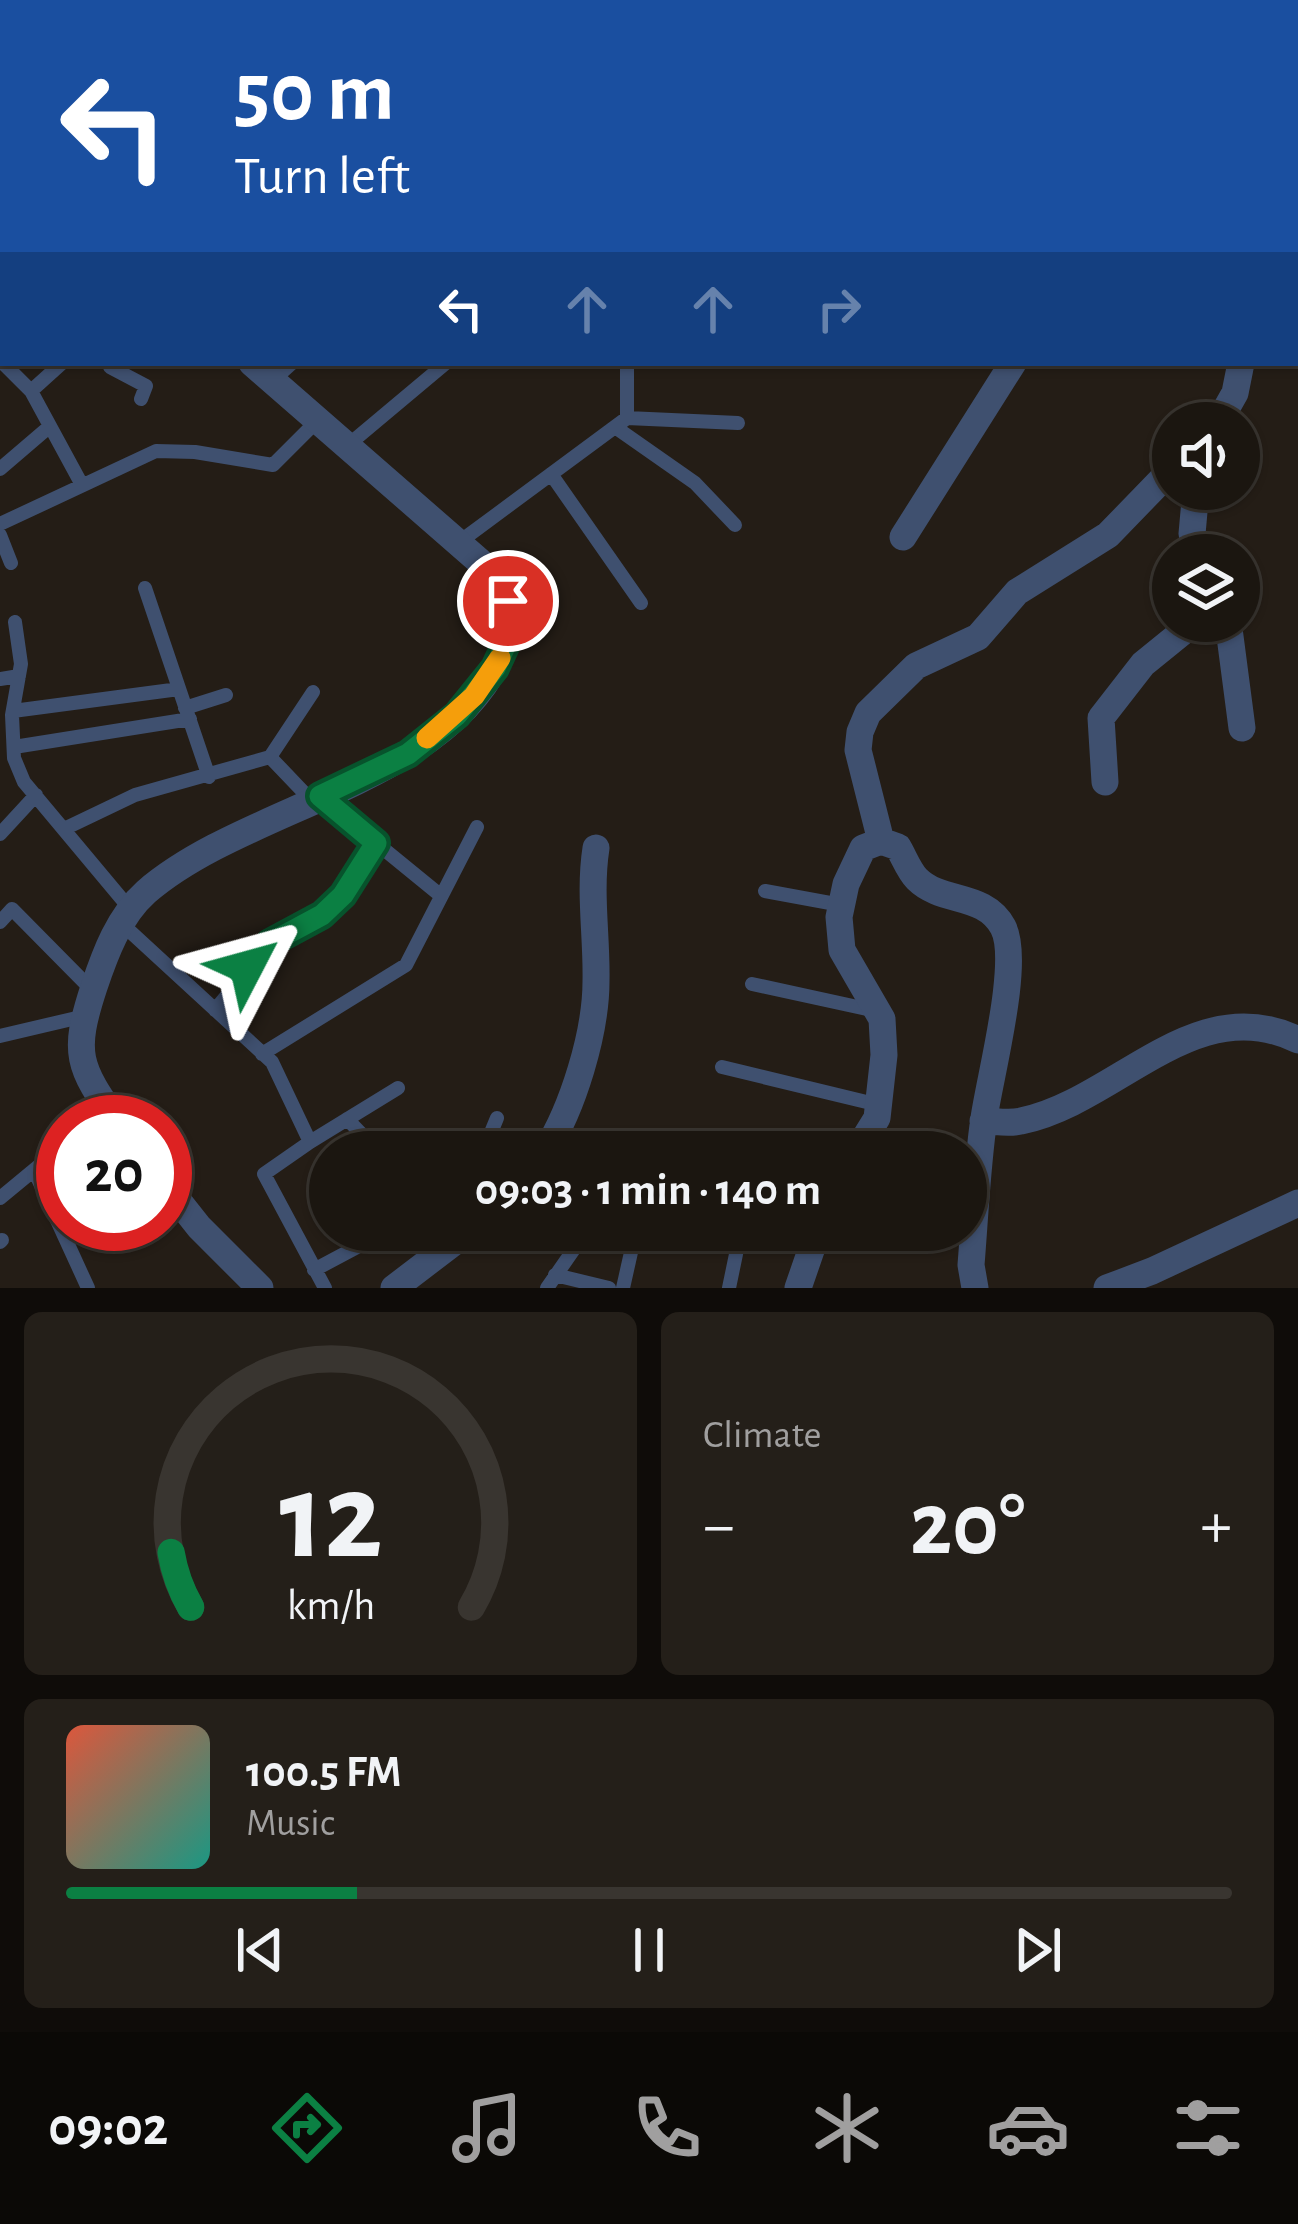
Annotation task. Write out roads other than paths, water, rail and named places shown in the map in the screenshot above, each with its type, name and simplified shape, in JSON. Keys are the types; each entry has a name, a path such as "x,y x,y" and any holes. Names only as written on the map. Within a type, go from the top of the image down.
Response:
{"street":[{"path":"903,537 1011,366"},
{"path":"1229,402 1240,366"},
{"path":"95,1095 80,1051 89,1004 126,917 142,895 201,851 408,754 457,715 495,668 513,629 508,601 494,574 317,420 272,369"},
{"path":"881,842 859,750 868,713 916,666 978,638 1017,592 1108,535 1152,490"},
{"path":"1106,782 1101,718 1143,664 1170,642"},
{"path":"1231,642 1242,728"},
{"path":"869,1131 877,1118 884,1055 878,1012 842,950 842,904 863,848 881,842 898,847 915,878 934,892 961,896 990,910 1005,930 1009,977 983,1121 971,1265 975,1288"},
{"path":"556,1131 591,1036 596,985 591,881 596,848"},
{"path":"983,1121 1020,1122 1085,1096 1145,1058 1215,1029 1249,1024 1298,1040"},
{"path":"1107,1288 1298,1203"},
{"path":"192,1218 260,1288"},
{"path":"394,1288 442,1251"},
{"path":"798,1288 811,1251"}],"lane":[{"path":"6,366 31,391 82,484"},
{"path":"31,391 59,366"},
{"path":"112,366 146,386 141,399"},
{"path":"347,446 442,366"},
{"path":"621,422 627,366"},
{"path":"0,524 156,451 195,452 273,465 317,420"},
{"path":"621,422 735,525"},
{"path":"458,543 621,422 738,423"},
{"path":"0,469 49,427"},
{"path":"551,474 641,603"},
{"path":"1,539 11,563"},
{"path":"145,588 209,777"},
{"path":"15,622 19,676 14,747 24,782 66,828 126,917 272,1062 309,1140"},
{"path":"0,679 19,676"},
{"path":"13,711 179,689"},
{"path":"66,828 135,795 271,757 313,692"},
{"path":"14,747 188,714 226,694"},
{"path":"271,757 316,799 440,896"},
{"path":"0,834 36,795"},
{"path":"262,1054 406,965 477,827"},
{"path":"215,1010 270,943 322,915 343,895 376,843"},
{"path":"765,891 842,904"},
{"path":"0,922 12,909 89,1004 0,1036"},
{"path":"752,985 878,1012"},
{"path":"722,1067 879,1105"},
{"path":"327,1131 398,1088"},
{"path":"492,1131 497,1118"},
{"path":"346,1119 358,1131"},
{"path":"309,1143 264,1174 325,1288"},
{"path":"0,1198 34,1170 88,1288"},
{"path":"314,1270 349,1251"},
{"path":"572,1251 551,1281 609,1288"},
{"path":"623,1288 631,1251"},
{"path":"729,1288 737,1251"}]}
